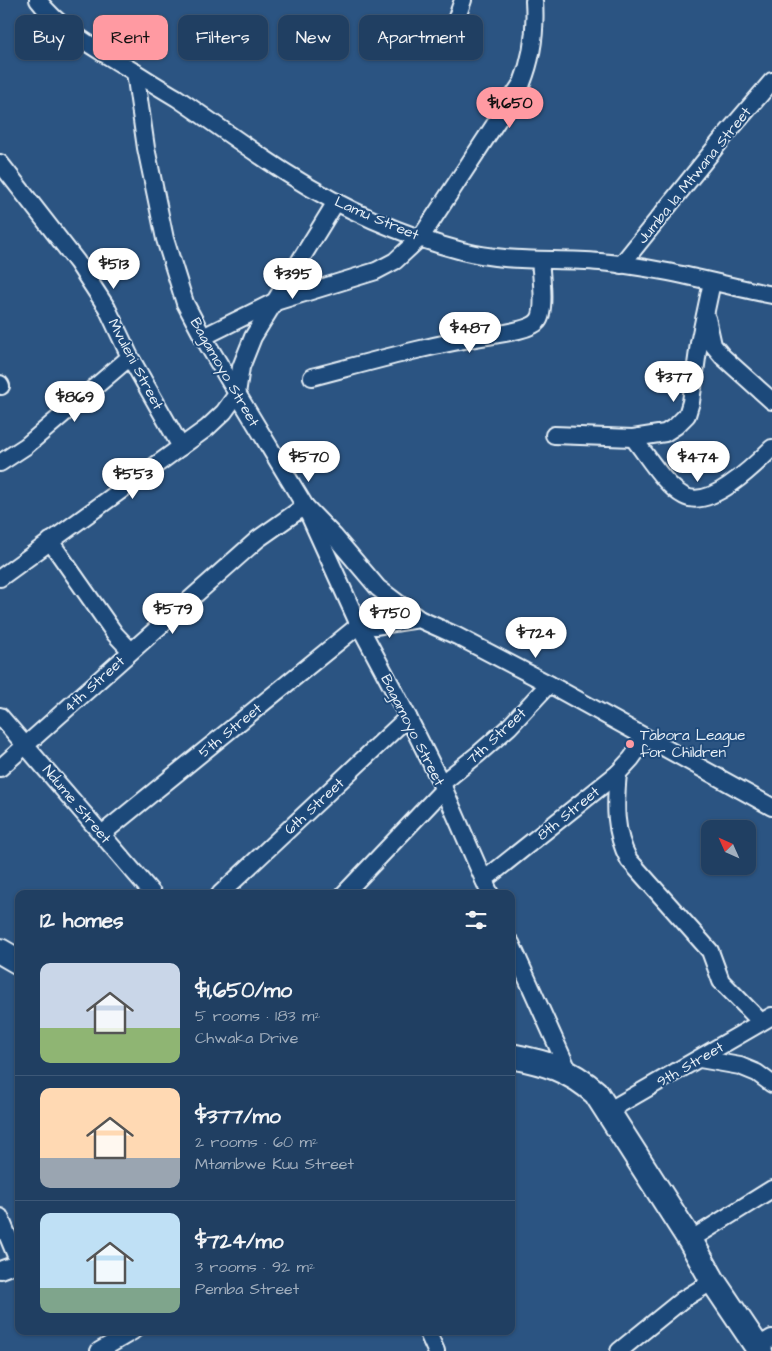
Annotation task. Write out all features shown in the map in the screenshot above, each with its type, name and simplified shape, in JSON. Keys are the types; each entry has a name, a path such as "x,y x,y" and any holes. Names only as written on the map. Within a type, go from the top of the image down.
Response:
{"highway":[{"path":"0,951 15,960"},
{"path":"515,1057 537,1061 569,1072 596,1093 690,1240 713,1281 763,1345"}],"street":[{"name":"Lamu Street","path":"38,0 46,12 78,37 192,108 282,170 336,202 397,229 448,247 479,254 540,260 600,262 665,271 772,295"},
{"path":"457,15 462,0"},
{"path":"203,337 272,303 352,279 381,268 395,261 421,237 522,83 530,62 534,42 536,24 534,1"},
{"name":"Bagamoyo Street","path":"135,72 146,148 164,239 186,303 203,337 304,506 359,625 408,717 442,787 487,887"},
{"name":"Jumba la Mtwana Street","path":"621,265 724,138 771,84"},
{"name":"Mvuleni Street","path":"0,163 77,262 107,308 130,356 181,447"},
{"path":"0,578 207,428 224,412 237,394 242,367 253,337 272,303 336,202"},
{"path":"312,377 427,347 513,332 536,323 541,316 540,260"},
{"path":"554,435 633,438 664,433 676,426 686,415 691,402 695,367 712,282"},
{"path":"706,308 709,333 713,345 723,358 772,401"},
{"path":"0,463 26,446 130,356"},
{"path":"633,438 674,488 685,497 700,500 731,483 772,448"},
{"path":"304,506 334,536 378,588 419,619 457,636 549,684 772,807"},
{"name":"4th Street","path":"0,768 258,539 304,506"},
{"path":"50,541 115,634 132,651"},
{"path":"359,625 375,626 419,619"},
{"name":"5th Street","path":"102,834 359,625"},
{"name":"7th Street","path":"348,890 442,787 509,727 549,684"},
{"name":"Ndume Street","path":"0,716 150,890"},
{"name":"6th Street","path":"224,890 408,717"},
{"name":"8th Street","path":"487,887 618,773 646,738"},
{"path":"618,773 615,802 618,826 621,845 630,860 710,951 720,981 767,1019"},
{"path":"515,952 569,1072"},
{"name":"9th Street","path":"608,1111 767,1019"},
{"path":"700,1059 740,1066 757,1073 772,1084"},
{"path":"690,1240 772,1189"},
{"path":"0,1217 15,1254"},
{"path":"0,1270 15,1265"},
{"path":"619,1351 682,1300 713,1281"},
{"path":"99,1351 126,1335"},
{"path":"429,1335 436,1351"}],"place":[{"name":"Tabora League for Children","path":"630,744"}]}
